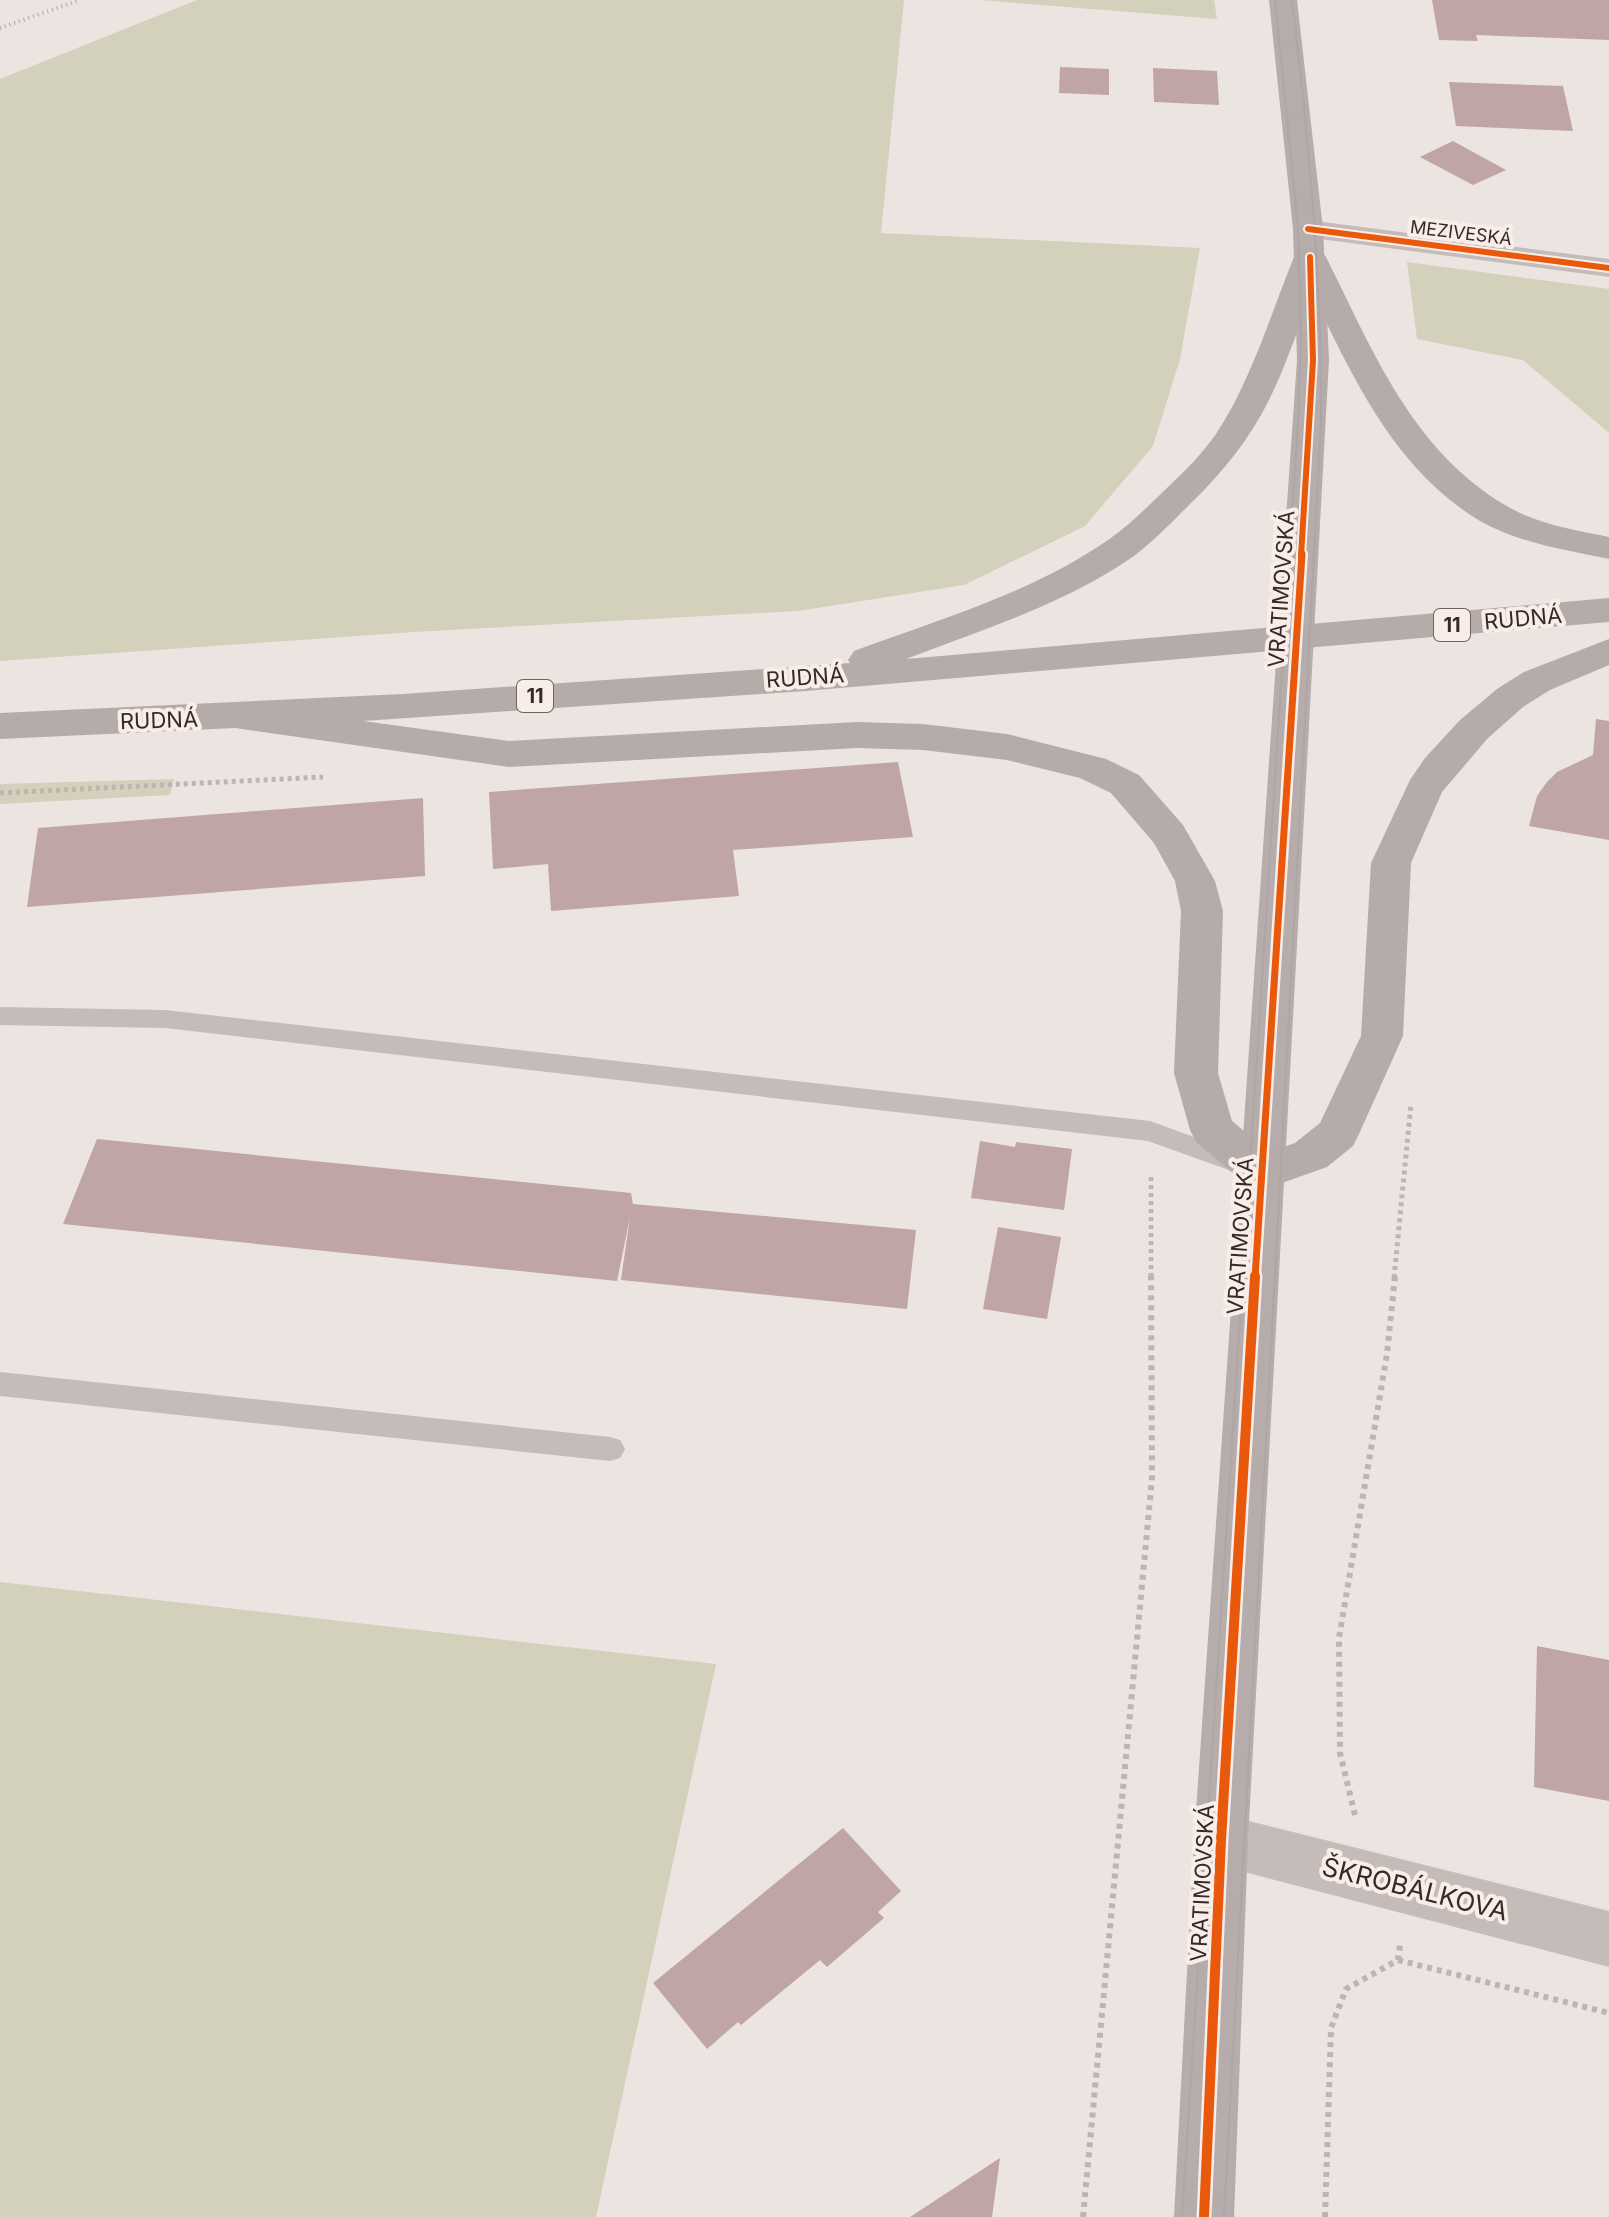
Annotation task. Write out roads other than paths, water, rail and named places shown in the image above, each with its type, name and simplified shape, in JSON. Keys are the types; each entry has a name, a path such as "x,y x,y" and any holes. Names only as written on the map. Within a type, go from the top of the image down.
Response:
{"main road":[{"path":"1309,243 1387,409 1411,444 1467,498 1505,521 1549,537 1609,548"},
{"path":"828,676 952,625 1029,599 1074,577 1121,548 1146,528 1209,466 1231,437 1253,399 1309,243"},
{"name":"RUDNÁ","path":"0,726 241,717 828,676 1295,639 1609,610"},
{"path":"241,717 509,754 857,735 923,737 1007,747 1092,768 1125,784 1169,835 1195,881 1202,911 1196,1073 1212,1130 1262,1172 1311,1155 1337,1134 1382,1036 1391,863 1424,789 1439,767 1474,729 1510,698 1537,681 1609,651"}],"street":[{"name":"VRATIMOVSKÁ","path":"1204,2217 1221,1840 1313,360 1309,243 1283,0"},
{"name":"MEZIVESKÁ","path":"1309,243 1609,268"},
{"name":"ŠKROBÁLKOVA","path":"1221,1840 1609,1939"}],"lane":[{"path":"2,1022 165,1019 1150,1131 1262,1172"},
{"path":"0,1384 610,1449"}],"tram line":[{"path":"1182,2217 1298,422 1301,334 1298,228 1275,0"},
{"path":"1224,2217 1321,425 1313,212 1292,0"}],"railway":[{"path":"0,28 80,0"}]}
